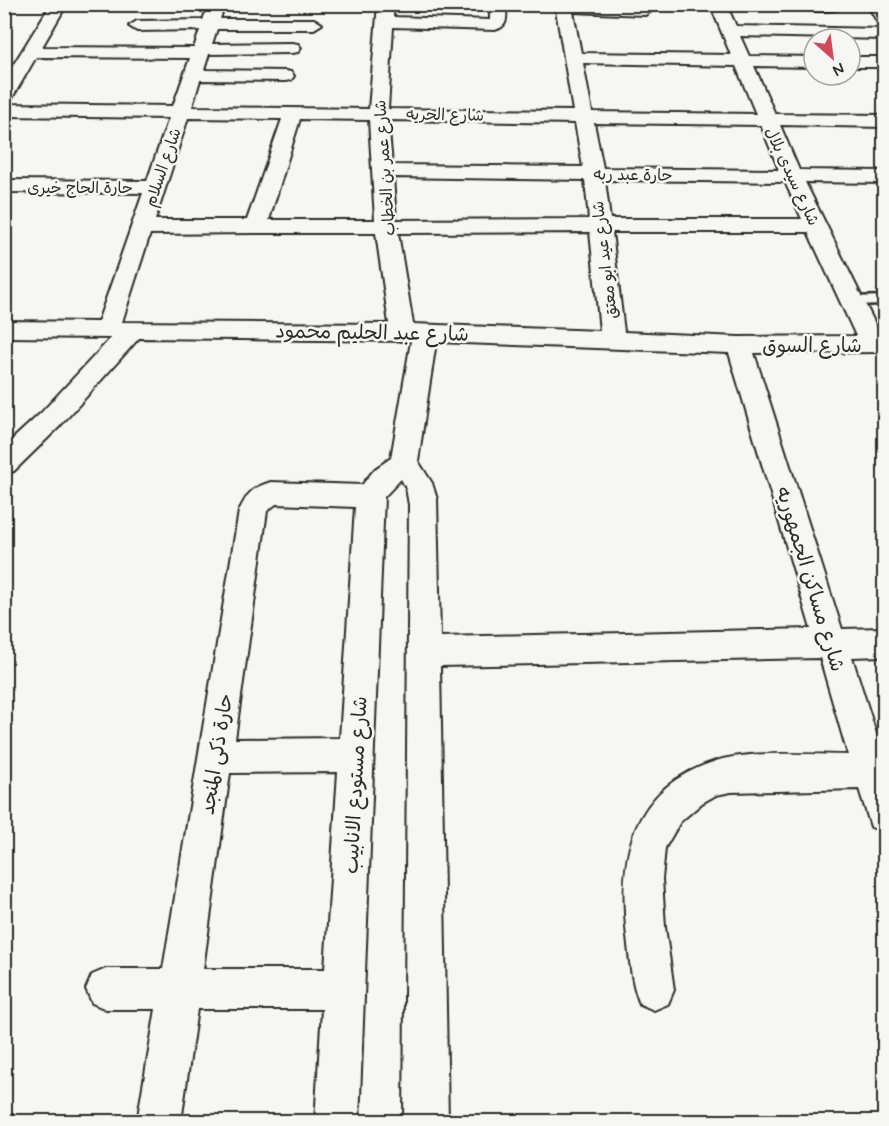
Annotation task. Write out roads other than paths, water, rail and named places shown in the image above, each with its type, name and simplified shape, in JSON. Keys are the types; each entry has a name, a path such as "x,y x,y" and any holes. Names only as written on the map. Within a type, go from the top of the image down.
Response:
{"street":[{"path":"4,96 59,4"},
{"path":"386,13 495,25 498,24 498,4"},
{"name":"شارع سيدى بلال","path":"718,4 792,176 852,301 879,345"},
{"path":"806,5 840,4"},
{"path":"875,4 885,19"},
{"path":"563,6 645,10"},
{"name":"شارع عيد ابو معتق","path":"563,6 594,173 613,339"},
{"name":"شارع عمر بن الخطاب","path":"386,13 378,113 386,226 413,332"},
{"path":"137,26 213,18 314,24"},
{"name":"شارع السلام","path":"107,330 213,18"},
{"path":"730,31 885,34"},
{"path":"31,52 202,51 293,41 285,76 285,113 256,227"},
{"path":"571,50 592,41"},
{"path":"571,50 743,61 802,62"},
{"path":"862,62 885,62"},
{"path":"194,75 285,76"},
{"name":"شارع الحريه","path":"4,110 885,121"},
{"name":"حارة عبد ربه","path":"382,171 885,177"},
{"name":"حارة الحاج خيرى","path":"4,186 155,188"},
{"path":"142,227 816,225"},
{"name":"شارع عبد الحليم محمود","path":"4,329 413,332 739,345"},
{"path":"4,464 50,420 133,330"},
{"path":"413,332 404,464 416,476 422,489 426,1122"},
{"name":"شارع السوق","path":"739,345 879,345"},
{"name":"شارع مساكن الجمهوريه","path":"739,345 885,814"},
{"path":"370,496 388,472 404,464"},
{"name":"حارة ذكى المنجد","path":"159,1122 254,511 258,501 271,493 370,496"},
{"name":"شارع مستودع الانابيب","path":"337,1122 370,496"},
{"path":"424,652 885,642"},
{"path":"215,756 357,755"},
{"path":"654,990 643,895 644,861 653,831 669,806 691,788 718,777 747,774 871,772"},
{"path":"106,989 344,989"}],"lane":[{"path":"852,301 885,300"}]}
